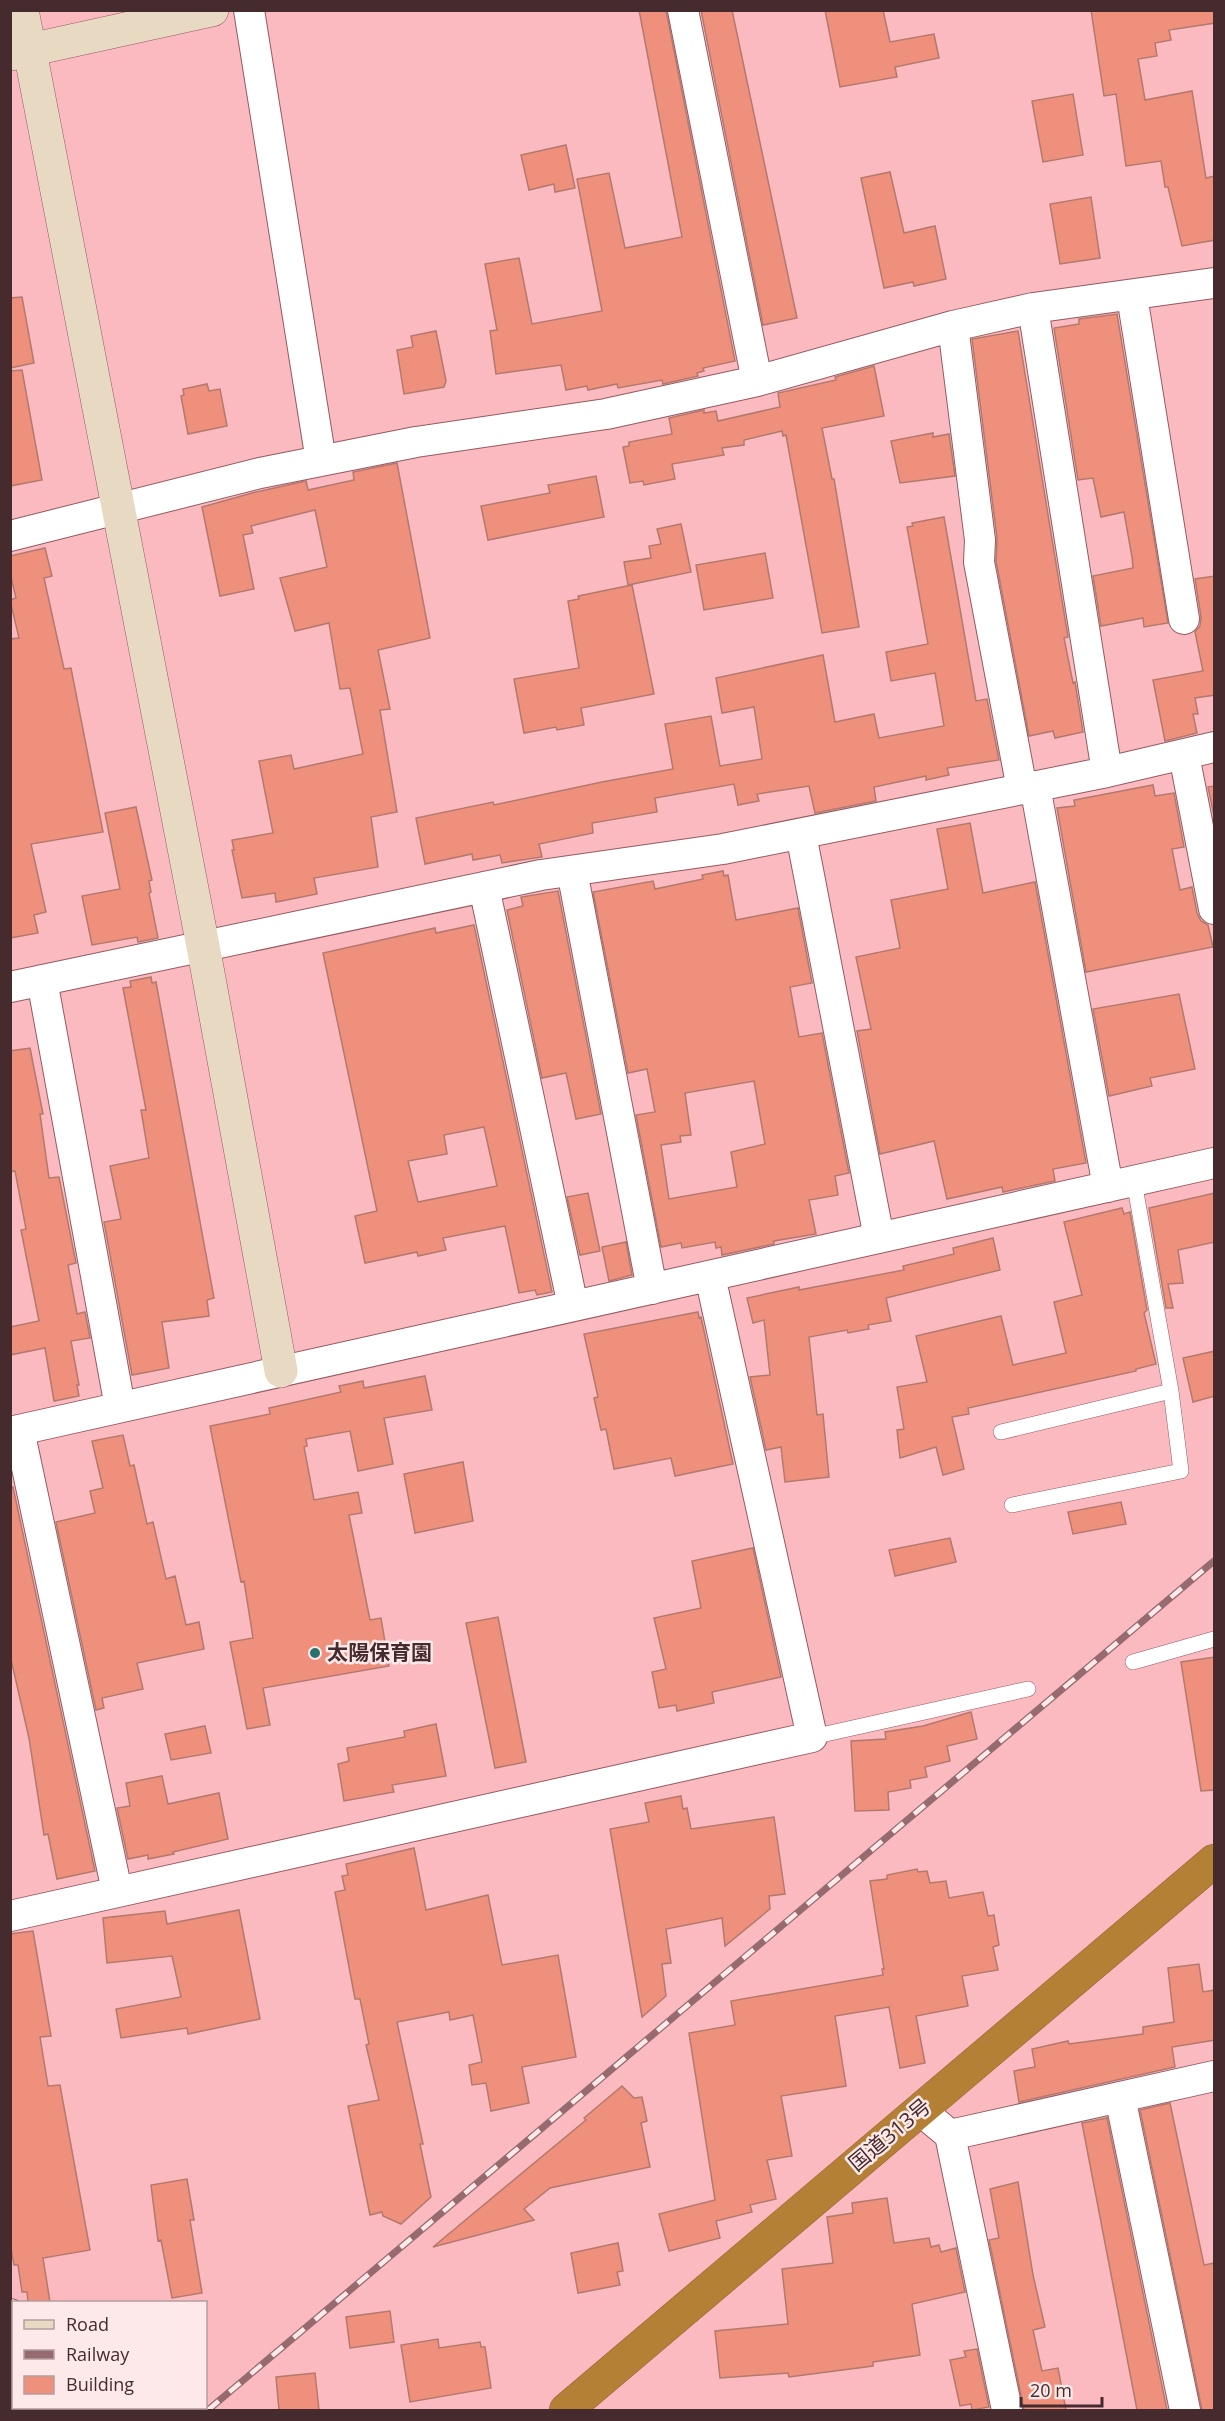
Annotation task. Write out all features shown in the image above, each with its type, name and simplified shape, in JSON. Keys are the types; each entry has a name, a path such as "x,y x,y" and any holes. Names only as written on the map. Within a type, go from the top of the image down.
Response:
{"highway":[{"name":"国道313号","path":"566,2410 1215,1861"}],"street":[{"path":"22,10 21,52 118,508 203,946 281,1371"},
{"path":"21,52 212,10"},
{"path":"249,10 321,460"},
{"path":"683,10 757,381"},
{"path":"10,536 260,473 321,460 416,442 606,414 757,381 953,326 1033,308 1215,283"},
{"path":"1132,296 1184,619"},
{"path":"1033,308 1107,772"},
{"path":"953,326 980,540 979,562 1028,788 1121,1184"},
{"path":"10,987 484,887 572,870 723,849 1107,772 1215,747"},
{"path":"1184,755 1215,909"},
{"path":"801,834 879,1238"},
{"path":"572,870 652,1289"},
{"path":"484,887 573,1306"},
{"path":"42,980 120,1407"},
{"path":"117,1891 15,1431 1215,1163"},
{"path":"10,1916 812,1737 710,1276"},
{"path":"950,2135 1215,2076"},
{"path":"1120,2097 1185,2410"},
{"path":"920,2110 950,2135 1007,2410"}],"lane":[{"path":"1012,1505 1181,1471 1171,1391 1121,1184"},
{"path":"1000,1432 1171,1391"},
{"path":"1133,1662 1215,1640"},
{"path":"812,1737 1028,1689"}],"building":[{"path":"639,10 666,10 735,361 703,368 704,371 697,373 698,376 663,384 662,380 618,388 617,384 588,390 587,386 566,390 561,365 496,374 490,331 497,330 485,264 519,258 532,324 602,311 577,179 609,173 625,248 682,237"},
{"path":"701,10 732,10 797,318 763,325"},
{"path":"825,10 883,10 890,42 934,34 939,58 895,67 897,77 840,87"},
{"path":"1091,10 1215,10 1215,23 1169,30 1171,40 1155,43 1157,56 1138,59 1145,100 1192,91 1206,178 1215,176 1215,240 1182,246 1168,187 1165,187 1161,161 1126,166 1116,94 1104,96"},
{"path":"1073,94 1083,155 1043,162 1032,101"},
{"path":"566,145 575,188 555,192 554,184 529,190 521,155"},
{"path":"890,172 904,233 935,226 946,279 914,286 913,282 884,288 861,178"},
{"path":"1091,197 1100,258 1060,264 1050,204"},
{"path":"22,297 34,363 10,368 10,298"},
{"path":"1117,314 1168,623 1144,627 1143,618 1101,626 1093,576 1133,568 1132,557 1124,512 1101,517 1093,478 1078,480 1054,328 1079,324 1079,319"},
{"path":"436,331 446,381 444,387 404,394 397,350 413,347 411,336"},
{"path":"1018,331 1068,637 1064,638 1073,683 1075,682 1083,732 1055,738 1053,731 1029,736 996,561 997,538 972,339"},
{"path":"874,366 884,416 822,428 832,479 834,479 859,627 822,633 786,435 783,436 782,431 744,440 744,445 722,448 724,455 672,464 675,479 644,485 643,481 630,483 623,447 629,446 629,442 672,434 669,418 704,410 704,413 716,411 718,421 780,407 778,393 836,380 835,377"},
{"path":"22,370 42,480 10,486 10,371"},
{"path":"207,384 209,391 220,389 227,426 188,434 181,396 184,395 183,389"},
{"path":"933,433 933,437 949,434 955,476 900,483 891,441"},
{"path":"397,463 430,638 378,650 390,709 380,710 397,812 371,817 378,867 314,878 317,894 276,902 275,893 242,898 232,840 273,833 259,761 291,755 294,769 363,754 350,688 340,689 329,623 295,631 280,578 327,567 315,510 251,526 253,533 243,535 254,589 220,596 202,507 306,481 308,490 354,480 353,472"},
{"path":"596,476 604,517 488,540 481,506 550,493 548,485"},
{"path":"944,517 976,701 987,699 999,760 947,768 949,775 926,780 926,776 874,787 876,801 815,813 809,786 757,794 759,801 738,805 734,784 655,798 657,812 592,823 593,833 539,844 542,857 502,863 500,855 473,860 472,854 425,864 416,818 493,802 494,805 673,769 665,724 711,716 720,766 762,759 754,707 722,713 716,678 823,655 835,722 874,714 879,738 944,726 935,673 891,681 886,652 928,644 907,527 913,526 912,523"},
{"path":"681,524 691,572 628,585 624,562 651,558 649,546 661,544 657,529"},
{"path":"45,548 52,576 44,578 64,669 71,668 103,832 31,844 46,912 34,915 38,933 10,938 10,639 19,638 10,600 16,598 10,573 10,556"},
{"path":"765,553 773,598 704,610 696,565"},
{"path":"1215,576 1215,695 1195,698 1198,714 1193,714 1197,733 1165,741 1153,680 1203,671 1195,632 1200,626 1201,617 1195,579"},
{"path":"632,585 654,694 581,708 584,725 524,733 514,679 579,668 568,601 579,599 578,596"},
{"path":"1153,785 1155,796 1174,793 1184,847 1172,849 1180,890 1192,887 1197,913 1201,921 1208,925 1213,947 1086,972 1057,808 1075,806 1074,800"},
{"path":"1215,786 1215,821 1208,787"},
{"path":"136,807 152,880 149,881 151,892 149,893 158,938 138,942 137,937 92,945 82,896 120,889 105,813"},
{"path":"970,823 983,893 1035,882 1086,1163 1053,1169 1055,1181 1003,1192 1002,1187 947,1199 934,1141 880,1154 857,1031 871,1029 856,957 900,948 891,900 948,889 937,829"},
{"path":"723,871 724,876 728,875 736,920 798,908 812,983 790,987 799,1037 822,1033 849,1173 835,1176 838,1195 809,1200 816,1234 774,1241 774,1244 722,1255 721,1247 716,1248 715,1242 682,1248 681,1243 661,1247 636,1115 655,1112 647,1069 628,1073 593,892 653,881 655,889 703,879 702,875","holes":["754,1081 765,1144 731,1152 737,1187 669,1199 661,1145 681,1142 680,1136 691,1135 685,1093"]},
{"path":"558,891 601,1114 576,1119 566,1073 542,1078 507,910 523,906 521,897"},
{"path":"474,925 552,1292 537,1295 535,1290 519,1293 505,1226 443,1238 446,1250 418,1256 417,1252 365,1263 355,1216 377,1211 323,953 435,928 436,933","holes":["484,1127 497,1186 418,1202 408,1161 447,1154 444,1135"]},
{"path":"151,977 152,983 156,982 214,1298 207,1300 209,1316 162,1322 169,1368 132,1375 104,1222 121,1219 110,1166 149,1158 141,1110 146,1110 123,988 131,987 130,981"},
{"path":"1179,994 1195,1069 1150,1078 1152,1086 1109,1096 1093,1009"},
{"path":"30,1048 43,1114 40,1114 49,1178 59,1177 76,1263 68,1265 77,1314 85,1312 90,1338 71,1341 79,1396 54,1401 45,1348 10,1355 10,1327 39,1321 21,1230 26,1229 15,1171 10,1172 10,1051"},
{"path":"588,1193 600,1251 580,1255 567,1197"},
{"path":"1215,1193 1215,1242 1178,1250 1183,1283 1168,1284 1173,1308 1166,1308 1149,1208"},
{"path":"1122,1208 1124,1214 1130,1212 1147,1310 1144,1313 1156,1364 1136,1369 1136,1371 968,1408 969,1414 952,1417 964,1469 943,1475 936,1447 900,1458 897,1430 904,1429 897,1387 927,1382 916,1336 1001,1316 1013,1365 1066,1353 1054,1302 1082,1295 1064,1222"},
{"path":"993,1238 1000,1270 886,1298 891,1321 868,1325 869,1329 848,1333 847,1330 809,1337 817,1415 823,1414 829,1477 785,1482 781,1447 766,1450 750,1377 770,1375 764,1320 753,1323 747,1298 904,1270 903,1266 954,1254 953,1248"},
{"path":"626,1242 632,1275 609,1281 602,1247"},
{"path":"698,1312 699,1318 701,1317 733,1464 675,1476 671,1458 614,1469 606,1429 601,1430 594,1398 598,1397 584,1334"},
{"path":"1215,1351 1215,1396 1193,1402 1183,1358"},
{"path":"425,1376 432,1410 384,1418 393,1464 358,1471 350,1431 306,1439 307,1446 304,1447 314,1500 358,1492 362,1513 349,1515 370,1620 381,1618 389,1666 263,1688 270,1725 247,1729 230,1642 253,1638 244,1581 241,1582 210,1426 270,1414 269,1408 341,1392 339,1386 363,1381 364,1388"},
{"path":"123,1435 130,1466 134,1465 147,1524 153,1522 166,1579 175,1576 186,1625 199,1622 204,1649 137,1663 143,1689 102,1698 104,1708 96,1710 56,1522 95,1513 90,1491 103,1488 92,1441"},
{"path":"463,1462 473,1521 415,1533 404,1474"},
{"path":"10,1487 13,1487 95,1871 57,1879 48,1834 44,1835 29,1738 10,1655"},
{"path":"1121,1502 1126,1524 1073,1534 1068,1512"},
{"path":"950,1538 956,1562 895,1576 889,1550"},
{"path":"753,1548 781,1677 712,1692 714,1703 677,1711 676,1705 659,1708 652,1672 666,1669 654,1618 701,1608 692,1561"},
{"path":"498,1617 526,1762 495,1768 466,1623"},
{"path":"1215,1657 1215,1790 1201,1791 1181,1662"},
{"path":"971,1712 977,1739 947,1746 950,1761 925,1767 927,1777 910,1780 911,1788 888,1792 889,1810 855,1811 851,1741 886,1739 885,1732 923,1726"},
{"path":"436,1724 446,1776 392,1785 394,1792 344,1801 338,1764 349,1761 347,1748 405,1737 404,1731"},
{"path":"205,1726 211,1753 171,1760 165,1734"},
{"path":"162,1776 168,1804 219,1793 228,1839 173,1852 174,1854 148,1859 148,1855 128,1859 117,1808 130,1806 126,1783"},
{"path":"681,1796 683,1809 687,1808 691,1829 774,1817 785,1894 769,1896 770,1909 725,1946 722,1918 666,1929 671,1963 662,1964 666,1996 642,2017 610,1829 649,1822 645,1803"},
{"path":"414,1848 426,1910 488,1895 502,1965 558,1955 576,2057 522,2067 529,2103 491,2111 486,2083 472,2085 469,2065 482,2062 473,2015 450,2020 449,2012 397,2022 423,2144 420,2144 431,2197 401,2224 383,2216 382,2212 370,2215 348,2106 379,2100 366,2045 369,2044 360,1999 355,1999 335,1892 345,1890 342,1876 348,1875 346,1864"},
{"path":"917,1869 918,1872 927,1871 930,1883 946,1881 949,1898 983,1892 988,1916 994,1915 999,1945 993,1947 998,1970 962,1976 968,2006 916,2016 925,2063 900,2068 889,2007 835,2016 846,2086 781,2096 792,2156 767,2160 776,2199 750,2205 752,2212 716,2221 720,2238 669,2251 659,2214 715,2200 689,2033 735,2025 731,2001 883,1975 882,1969 884,1969 870,1881 887,1879 887,1875"},
{"path":"239,1910 260,2019 188,2034 187,2028 121,2038 116,2009 181,1997 172,1956 107,1963 103,1918 165,1911 167,1924"},
{"path":"33,1931 51,2036 40,2037 48,2086 60,2085 90,2250 43,2258 50,2301 28,2301 27,2292 22,2292 18,2265 14,2265 10,2244 10,1934"},
{"path":"1199,1964 1203,1992 1215,1990 1215,2040 1172,2047 1175,2067 1019,2102 1014,2071 1035,2067 1032,2049 1068,2041 1069,2044 1143,2034 1143,2027 1174,2022 1168,1968"},
{"path":"622,2086 634,2098 642,2097 647,2121 641,2123 650,2167 550,2188 524,2209 534,2220 433,2247 586,2120 584,2118"},
{"path":"1170,2103 1204,2265 1215,2263 1215,2410 1202,2410 1140,2110"},
{"path":"1107,2118 1167,2410 1137,2410 1082,2123"},
{"path":"187,2179 194,2220 190,2220 202,2293 172,2298 161,2240 158,2241 151,2185"},
{"path":"1018,2182 1033,2275 1045,2327 1033,2330 1042,2371 1058,2368 1066,2410 1024,2410 989,2240 999,2238 990,2189"},
{"path":"887,2198 894,2243 929,2238 931,2247 939,2245 941,2252 956,2248 965,2292 912,2304 920,2355 873,2362 873,2366 789,2377 788,2373 720,2378 715,2331 788,2324 782,2269 833,2263 827,2217 853,2213 852,2203"},
{"path":"618,2243 623,2271 617,2272 620,2285 578,2293 571,2253"},
{"path":"390,2311 394,2342 350,2348 346,2317"},
{"path":"438,2339 439,2348 480,2342 481,2347 485,2347 491,2388 410,2402 401,2345"},
{"path":"977,2349 989,2407 972,2410 971,2404 960,2406 950,2360 966,2357 964,2351"},
{"path":"315,2373 319,2410 279,2410 276,2377"}],"railway":[{"path":"208,2410 1214,1561"}],"place":[{"name":"太陽保育園","path":"315,1653"}]}
